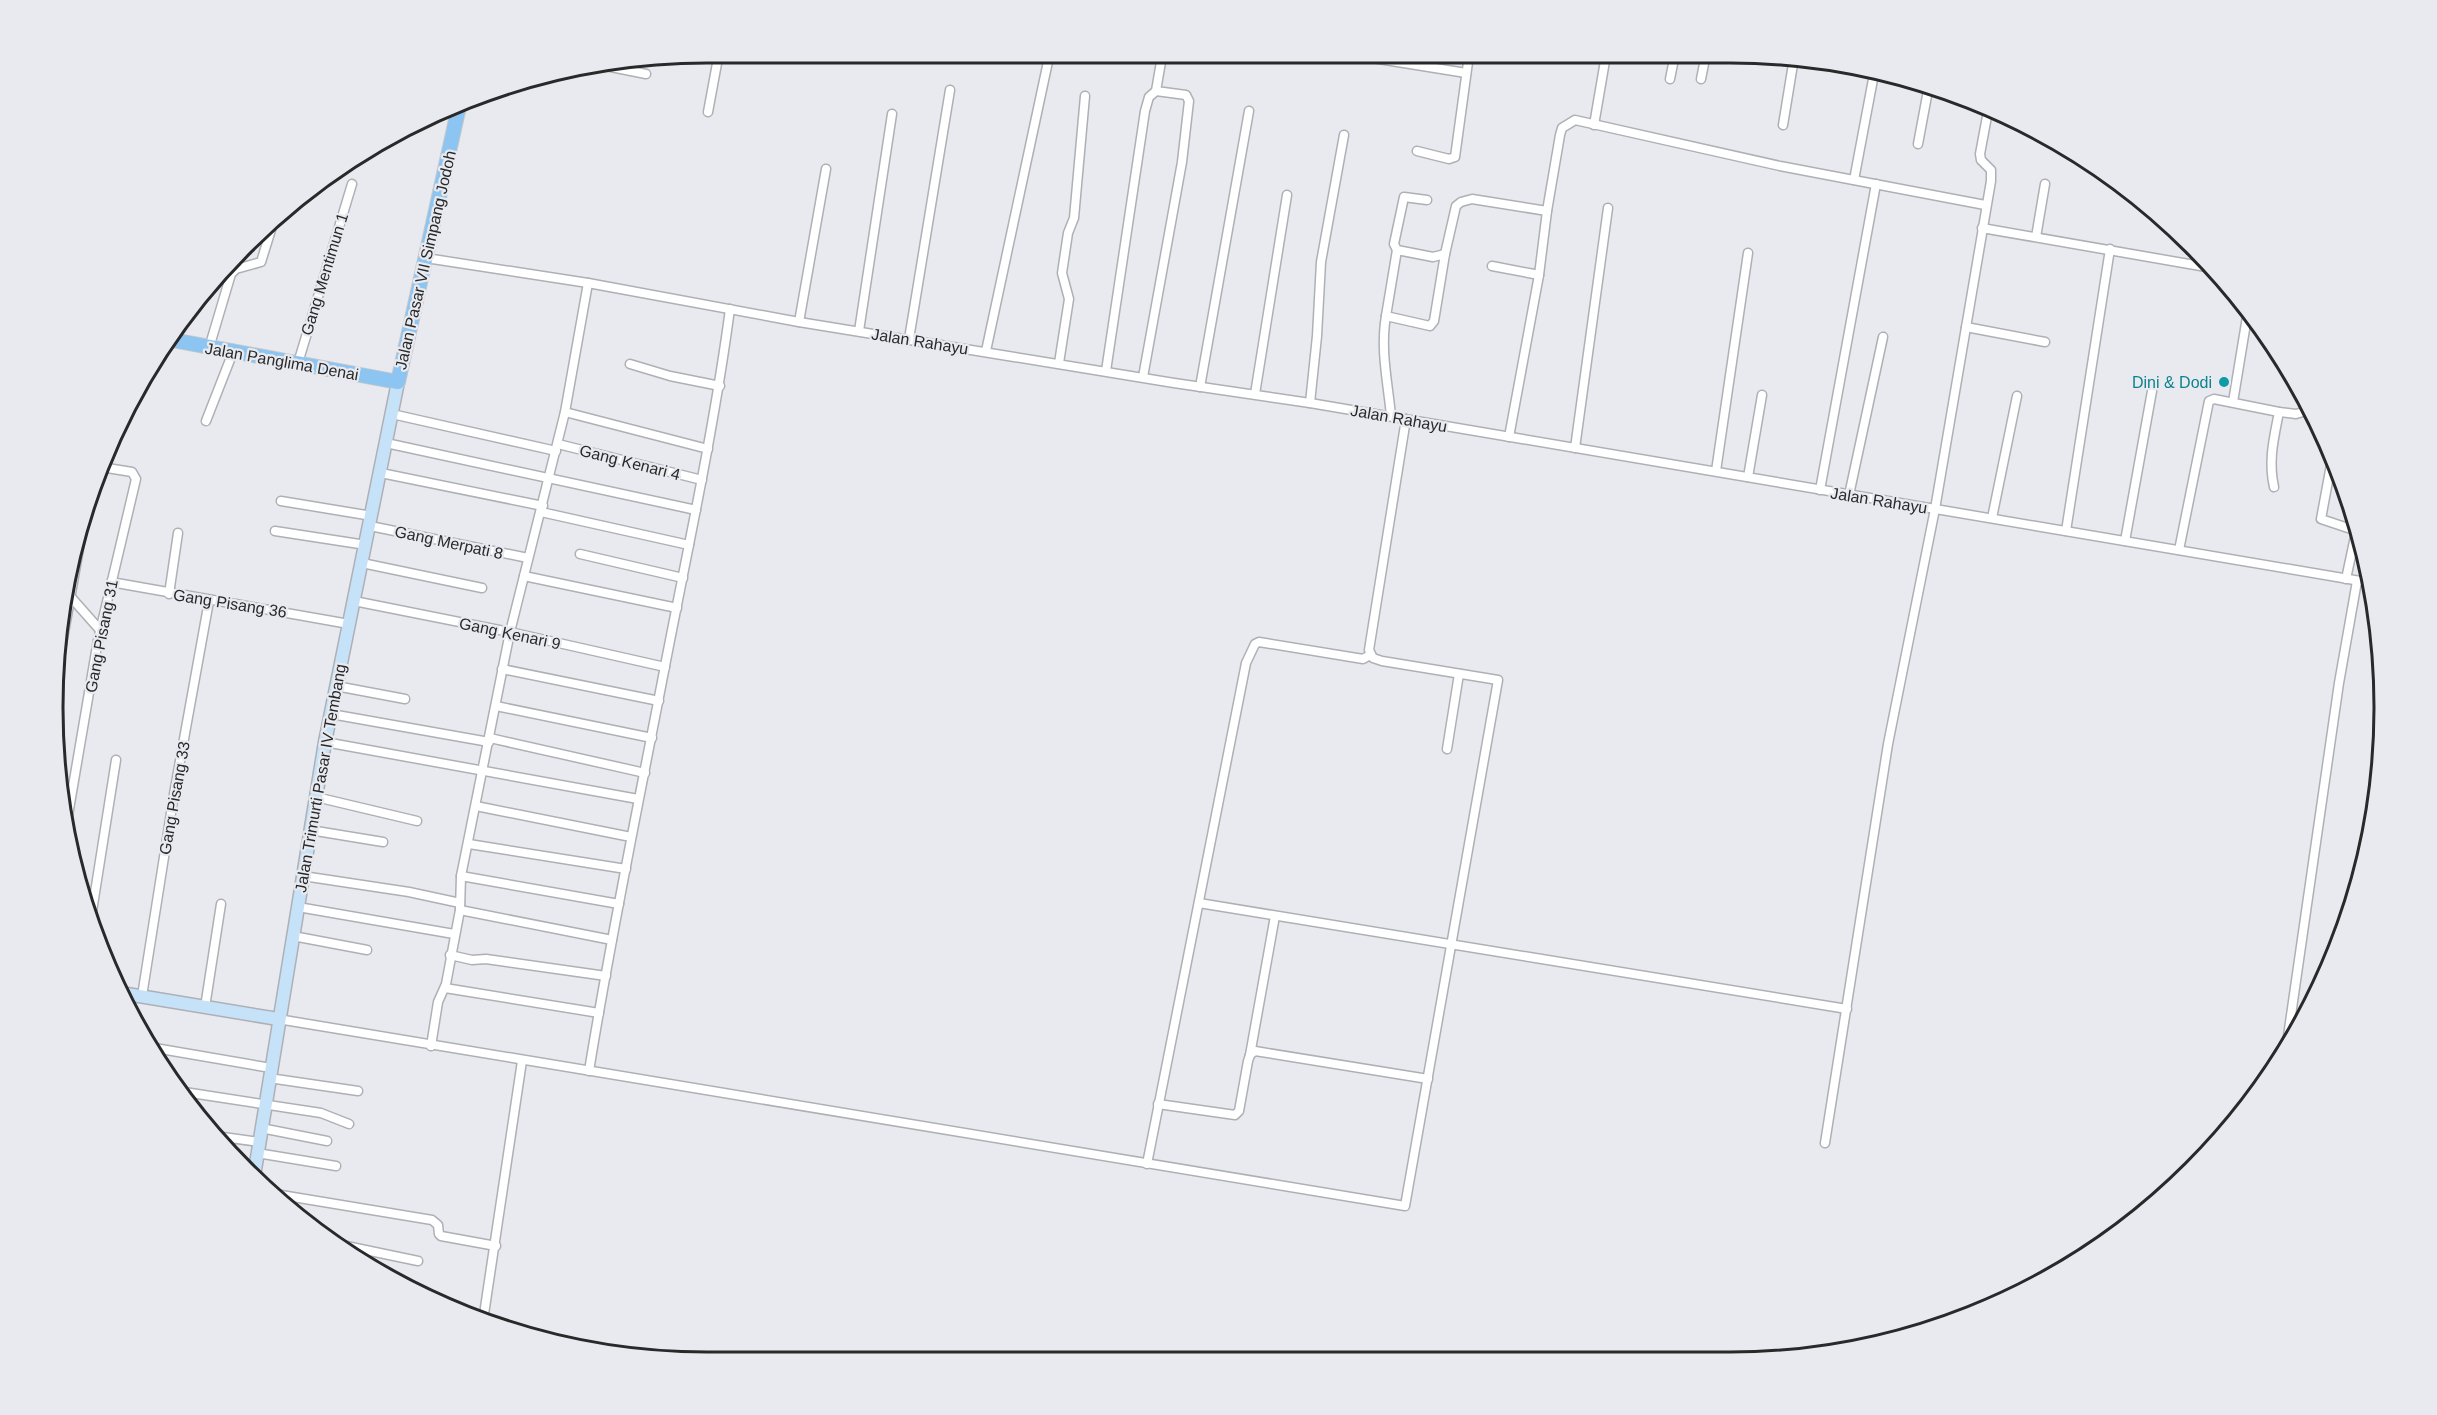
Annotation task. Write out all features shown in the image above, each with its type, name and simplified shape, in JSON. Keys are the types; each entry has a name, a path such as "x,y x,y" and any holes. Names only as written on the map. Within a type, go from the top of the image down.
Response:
{"main road":[{"name":"Jalan Pasar VII Simpang Jodoh","path":"398,382 457,114"},
{"name":"Jalan Panglima Denai","path":"177,341 398,382"}],"street":[{"path":"708,112 717,63"},
{"path":"986,351 1048,63"},
{"path":"1106,371 1145,111 1149,97 1156,91 1161,63"},
{"path":"1400,63 1466,73"},
{"path":"1417,151 1449,159 1455,157 1468,63"},
{"path":"1594,125 1605,63"},
{"path":"1670,79 1673,63"},
{"path":"1701,79 1704,63"},
{"path":"1784,125 1793,66"},
{"path":"622,69 646,74"},
{"path":"1854,180 1873,79"},
{"path":"909,339 950,90"},
{"path":"1143,377 1182,162 1189,101 1186,95 1156,91"},
{"path":"1918,144 1927,94"},
{"path":"1059,363 1069,299 1062,273 1068,233 1074,218 1085,96"},
{"path":"1200,387 1249,111"},
{"path":"859,331 892,114"},
{"path":"1825,1143 1888,744 1935,509 1992,173 1980,154 1987,117"},
{"path":"1509,437 1539,275 1546,211 1562,128 1575,120 1735,157 1985,205"},
{"path":"1310,403 1321,262 1344,135"},
{"path":"799,322 826,169"},
{"name":"Gang Mentimun 1","path":"298,363 352,184"},
{"path":"1820,490 1876,184"},
{"path":"2036,237 2045,184"},
{"path":"1255,394 1287,195"},
{"path":"1391,416 1384,353 1386,316 1397,250 1394,244 1404,197 1428,200"},
{"path":"1386,316 1423,326 1432,324 1455,210 1461,202 1472,199 1546,211"},
{"path":"1575,448 1608,208"},
{"path":"1982,228 2197,265"},
{"path":"236,269 261,262 269,236"},
{"path":"2066,531 2110,249"},
{"path":"1397,250 1433,257 1443,264"},
{"path":"1716,471 1748,253"},
{"path":"1433,257 1445,254"},
{"name":"Jalan Rahayu","path":"426,258 588,283 799,322 1391,416 2362,581"},
{"path":"1492,266 1539,275"},
{"path":"209,348 231,275"},
{"path":"431,1046 438,1002 445,987 460,906 461,876 477,806 502,669 565,412 588,283"},
{"path":"589,1071 631,837 720,386 730,309"},
{"path":"2233,402 2246,322"},
{"path":"1966,327 2045,342"},
{"path":"1849,495 1883,338"},
{"path":"206,421 233,352"},
{"path":"630,364 670,376 720,386"},
{"name":"Jalan Trimurti Pasar IV Tembang","path":"255,1166 325,742 398,382"},
{"path":"2125,541 2152,392"},
{"path":"1748,477 1762,395"},
{"path":"1992,518 2017,396"},
{"path":"2180,550 2207,403 2214,399 2279,412 2296,414 2303,412"},
{"path":"565,412 708,449"},
{"path":"2274,487 2270,469 2271,454 2279,412"},
{"name":"Gang Kenari 4","path":"392,414 557,447 702,480"},
{"path":"130,994 1405,1206 1498,680 1382,661 1371,655 1369,650 1406,419"},
{"path":"386,442 696,510"},
{"name":"Gang Pisang 31","path":"70,802 100,630 136,477 130,471 109,468"},
{"path":"381,473 689,545"},
{"path":"2330,473 2321,519 2348,528"},
{"name":"Gang Merpati 8","path":"281,501 528,558"},
{"path":"275,531 366,545"},
{"path":"169,594 178,533"},
{"path":"2346,579 2353,546"},
{"path":"580,554 683,578"},
{"path":"362,563 482,588"},
{"path":"524,576 677,608"},
{"path":"2289,1028 2339,683 2357,580"},
{"name":"Gang Pisang 36","path":"111,582 208,601 349,624"},
{"path":"73,599 100,630"},
{"name":"Gang Pisang 33","path":"142,996 208,601"},
{"name":"Gang Kenari 9","path":"354,601 510,632 665,667"},
{"path":"1147,1164 1246,663 1258,642 1363,659 1371,655"},
{"path":"502,669 659,701"},
{"path":"1447,749 1460,674"},
{"path":"336,686 405,699"},
{"path":"496,706 652,738"},
{"path":"331,714 489,740 645,772"},
{"path":"325,742 639,799"},
{"path":"93,903 116,760"},
{"path":"316,797 417,821"},
{"path":"477,806 631,837"},
{"path":"310,830 383,842"},
{"path":"469,844 626,869"},
{"path":"303,876 409,892 460,906 612,940"},
{"path":"461,876 619,904"},
{"path":"1199,903 1847,1009"},
{"path":"206,1007 221,904"},
{"path":"298,907 454,934"},
{"path":"1158,1104 1235,1115 1239,1111 1275,916"},
{"path":"293,936 367,950"},
{"path":"450,955 472,960 491,959 606,976"},
{"path":"445,987 599,1013"},
{"path":"162,1050 358,1091"},
{"path":"1250,1054 1255,1051 1264,1052 1428,1079"},
{"path":"485,1312 522,1061"},
{"path":"191,1093 321,1113 349,1124"},
{"path":"261,1128 327,1141"},
{"path":"231,1140 336,1166"},
{"path":"288,1196 432,1221 438,1225 438,1234 441,1236 496,1246"},
{"path":"357,1248 418,1261"}],"place":[{"name":"Dini & Dodi","path":"2224,382"}]}
